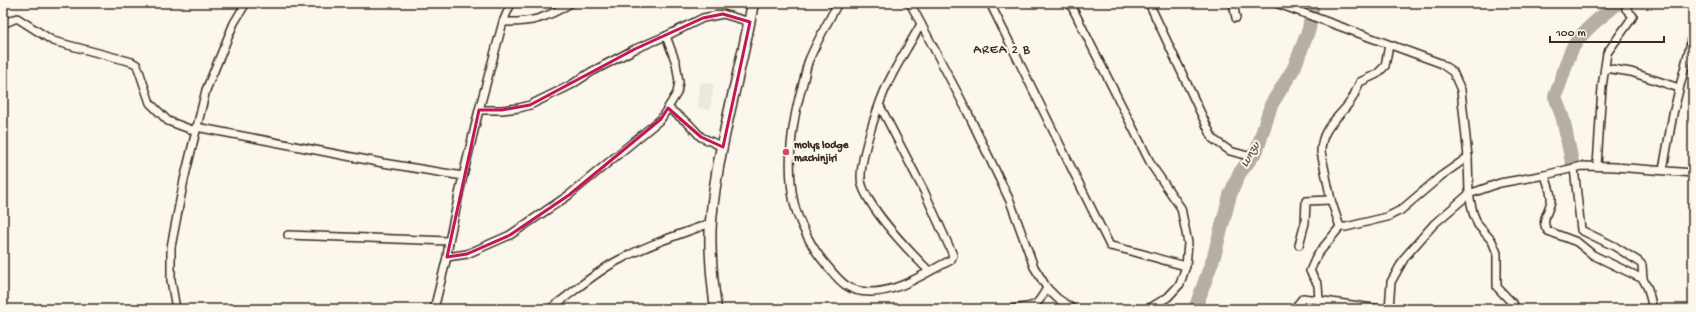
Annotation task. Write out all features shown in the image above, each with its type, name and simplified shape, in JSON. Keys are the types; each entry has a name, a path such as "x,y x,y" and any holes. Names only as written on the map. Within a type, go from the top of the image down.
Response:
{"main road":[{"path":"716,309 712,286 711,223 714,193 753,3"}],"street":[{"path":"176,309 171,280 170,247 196,129 206,90 234,23 246,3"},
{"path":"434,309 448,257 449,241 479,110 503,22 511,3"},
{"path":"503,22 534,21 558,11 572,3"},
{"path":"838,3 808,61 798,99 792,136 790,173 794,204 806,232 821,258 844,286 860,292 884,291 910,282 950,260 953,255 924,191 880,106"},
{"path":"910,3 989,156 1010,201 1034,267 1047,288 1057,298 1073,309"},
{"path":"990,3 1110,246 1135,251 1164,261 1186,266"},
{"path":"1070,3 1152,166 1181,208 1188,243 1186,266 1180,284 1168,297 1148,309"},
{"path":"1149,3 1213,140 1230,151 1248,156"},
{"path":"1233,3 1236,18"},
{"path":"1276,3 1440,63 1453,72 1461,90 1468,157 1469,194 1475,219 1478,225 1492,241 1497,253 1497,287 1514,305 1514,309"},
{"path":"1597,166 1602,87 1607,53 1633,16 1626,9 1629,3"},
{"path":"479,110 502,110 530,105 571,85 591,72 635,49 715,14 723,14 750,22"},
{"path":"3,24 17,18 54,41 132,62 137,65 150,103 168,121 196,129 463,176"},
{"path":"921,24 890,78 864,152 861,174 862,184 867,195 880,214 911,252 929,271"},
{"path":"1663,170 1679,88 1693,34"},
{"path":"448,257 467,254 510,236 569,195 660,119 677,93 679,82 676,62 666,36"},
{"path":"1340,227 1331,200 1321,152 1323,137 1335,118 1352,100 1360,82 1377,74 1385,66 1389,45"},
{"path":"1605,68 1631,72 1679,88"},
{"path":"668,108 688,123 701,137 723,147"},
{"path":"1340,227 1346,227 1387,217 1401,210 1441,176 1468,157"},
{"path":"1389,309 1391,282 1405,257 1434,224 1469,194 1500,183 1574,168 1597,166 1693,173"},
{"path":"1574,168 1581,230 1614,246 1642,265 1642,279 1648,289 1654,309"},
{"path":"1545,175 1551,199 1544,222 1545,228 1548,231 1576,242 1593,255 1642,279"},
{"path":"1299,245 1304,224 1306,201 1331,200"},
{"path":"550,309 580,285 617,261 676,235 711,223"},
{"path":"1319,300 1318,285 1310,271 1317,255 1340,227"},
{"path":"288,235 449,241"},
{"path":"1013,309 1032,307 1038,303 1047,288"},
{"path":"1294,309 1303,298 1380,309"}],"highlighted area":[{"path":"723,14 750,22 723,147 701,137 668,108 661,119 569,195 510,235 467,254 447,257 479,110 502,110 530,105 635,49 703,18"}],"shaded area":[{"path":"701,82 714,84 710,110 697,108"}],"waterway":[{"name":"Lunzu","path":"1195,309 1214,256 1230,195 1239,174 1257,150 1271,105 1294,68 1309,29 1313,3"},
{"path":"1572,162 1563,119 1555,96 1576,42 1593,24 1618,3"}],"place":[{"name":"molys lodge machinjiri","path":"786,152"}],"district":[{"name":"AREA 2 B","path":"1002,50"}]}
